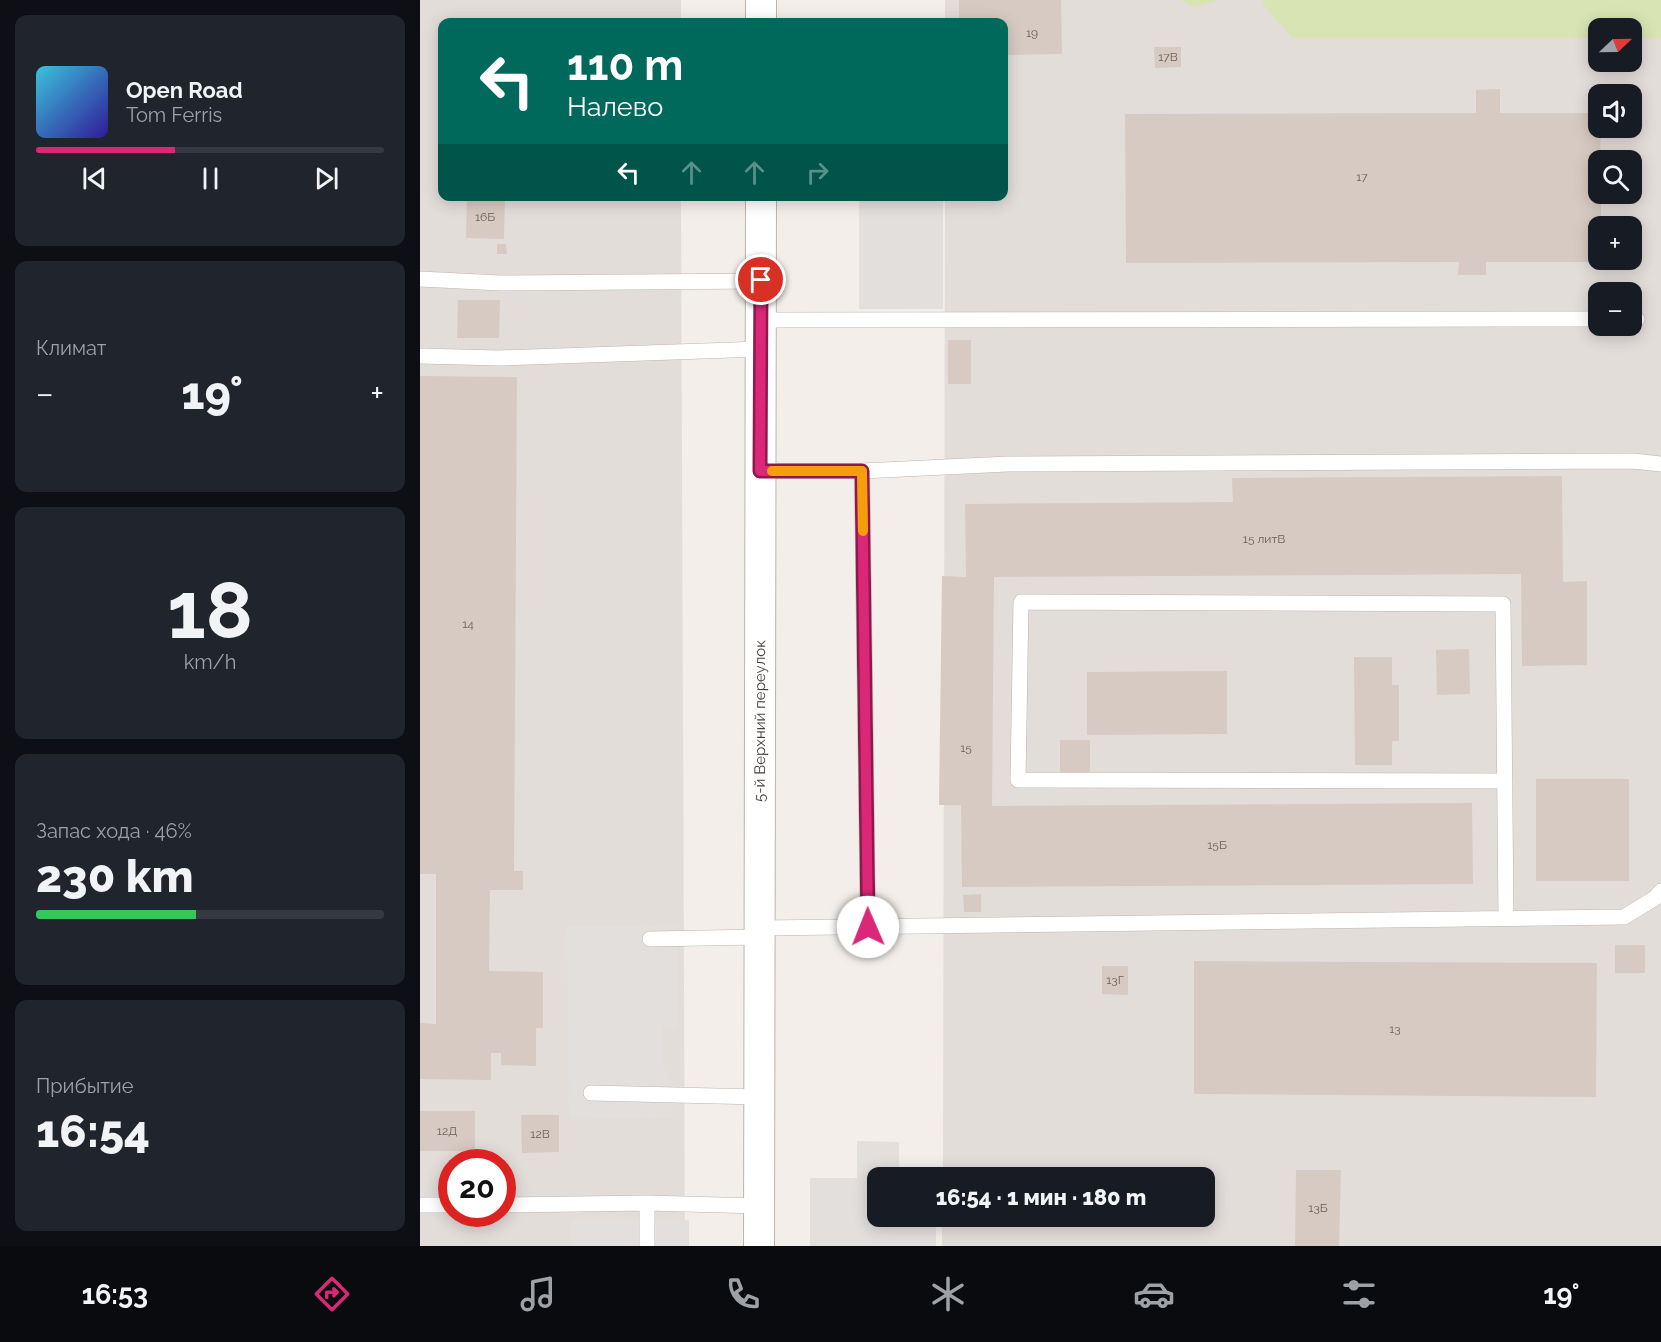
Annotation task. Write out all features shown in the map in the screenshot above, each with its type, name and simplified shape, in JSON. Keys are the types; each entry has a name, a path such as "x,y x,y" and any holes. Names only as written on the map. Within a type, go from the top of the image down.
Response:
{"street":[{"path":"761,0 761,18"},
{"name":"5-й Верхний переулок","path":"759,1246 761,201"}],"lane":[{"path":"420,279 500,283 761,280"},
{"path":"420,356 499,358 760,335 1588,320"},
{"path":"760,471 862,471 1008,464 1621,461 1661,464"},
{"path":"862,471 868,927"},
{"path":"1505,781 1018,780 1021,602 1503,604 1505,781 1506,917"},
{"path":"650,939 868,927 1624,917 1655,898 1661,891"},
{"path":"591,1093 759,1097"},
{"path":"516,1204 647,1203 759,1206"},
{"path":"647,1203 647,1246"},
{"path":"420,1205 438,1205"}],"shaded area":[{"path":"420,0 681,0 681,18 438,18 438,201 681,201 685,1246 420,1246"},
{"path":"945,0 1661,0 1661,1246 942,1246 942,1227 1215,1227 1215,1167 943,1167 945,201 1008,201 1008,18 945,18"},
{"path":"859,201 943,201 943,309 859,309"},
{"path":"678,925 678,1027 662,1027 663,1066 672,1082 673,1118 569,1119 567,926"},
{"path":"857,1141 899,1142 899,1167 867,1167 867,1227 936,1227 936,1246 810,1246 810,1178 857,1178"},
{"path":"571,1220 689,1220 689,1246 571,1246"}],"green space":[{"path":"1180,0 1219,0 1194,8"},
{"path":"1263,0 1661,0 1661,38 1642,38 1642,18 1588,18 1588,38 1292,38 1263,4"}],"building":[{"path":"959,0 1061,0 1062,54 1008,55 1008,18 959,18"},
{"path":"1154,47 1181,47 1181,67 1155,68"},
{"path":"1500,89 1500,113 1588,113 1588,138 1601,138 1600,150 1588,150 1588,204 1601,204 1601,216 1588,216 1588,262 1486,262 1486,275 1458,275 1459,262 1126,263 1125,114 1476,113 1476,90"},
{"path":"467,201 505,201 504,239 466,238"},
{"path":"497,244 506,244 507,254 497,254"},
{"path":"458,300 500,300 499,338 457,338"},
{"path":"948,340 971,340 971,384 948,384"},
{"path":"420,376 517,377 514,871 523,871 523,890 490,890 489,971 543,972 543,1028 536,1028 536,1066 501,1065 501,1053 491,1053 491,1080 420,1079 420,1023 436,1024 436,874 420,874"},
{"path":"1562,476 1563,582 1587,581 1587,665 1522,666 1521,574 994,577 992,806 1472,803 1473,884 962,887 961,805 939,805 942,576 966,577 965,504 1233,502 1232,478"},
{"path":"1469,649 1470,694 1437,695 1436,650"},
{"path":"1354,657 1392,657 1392,685 1399,685 1399,741 1392,741 1392,765 1355,765"},
{"path":"1227,671 1227,734 1087,735 1087,672"},
{"path":"1060,740 1090,740 1090,772 1060,772"},
{"path":"1536,779 1629,779 1629,881 1536,881"},
{"path":"981,894 981,912 964,912 963,895"},
{"path":"1615,945 1645,945 1645,973 1615,973"},
{"path":"1194,961 1597,963 1596,1097 1194,1094"},
{"path":"1102,966 1128,966 1128,995 1102,994"},
{"path":"420,1111 475,1111 475,1149 420,1151"},
{"path":"521,1115 559,1115 559,1152 522,1153"},
{"path":"1296,1170 1341,1170 1339,1246 1295,1246"}],"slow traffic":[{"path":"772,471 862,471 863,531"}],"route":[{"path":"761,280 760,471 862,471 868,927"}]}
